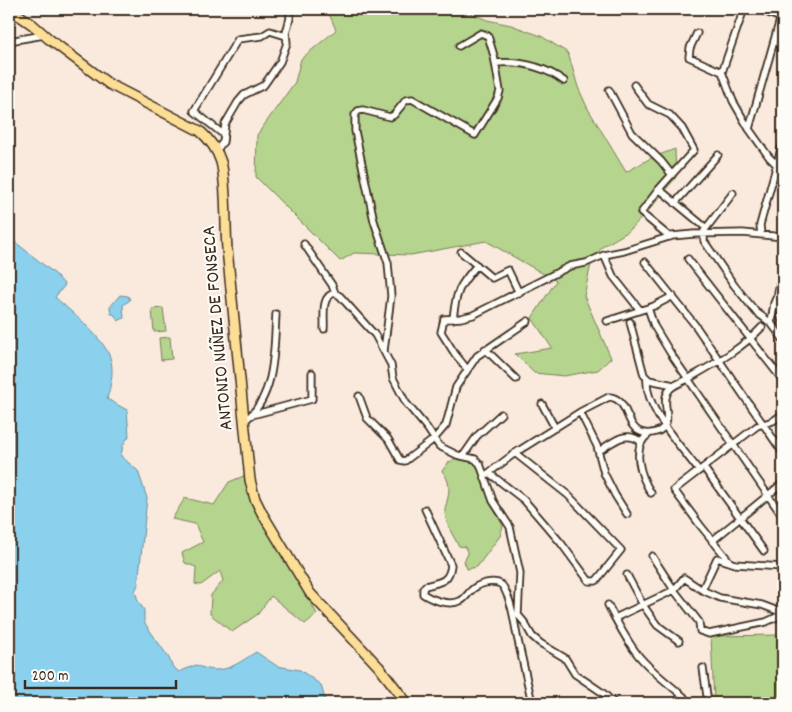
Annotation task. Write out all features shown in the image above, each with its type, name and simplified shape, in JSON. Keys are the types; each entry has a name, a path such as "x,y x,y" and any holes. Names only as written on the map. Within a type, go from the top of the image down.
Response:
{"main road":[{"name":"ANTONIO NÚÑEZ DE FONSECA","path":"9,12 27,20 108,84 200,131 216,151 223,174 226,237 244,421 250,480 255,499 315,600 379,667 407,703"}],"street":[{"path":"216,151 221,145 225,124 238,102 244,95 264,85 276,68 286,46 290,18 289,9"},
{"path":"744,9 722,72 732,101 749,130 780,166"},
{"path":"759,9 782,18"},
{"path":"749,130 783,9"},
{"path":"224,135 194,111 238,39 262,36 270,31 286,36"},
{"path":"384,351 391,296 388,263 374,221 355,131 355,115 358,111 363,110 390,117 394,115 406,100 412,99 417,100 475,135 500,94 500,84 488,36 482,33 459,46"},
{"path":"697,33 690,48 689,57 722,72"},
{"path":"9,41 44,35"},
{"path":"496,63 530,64 564,81"},
{"path":"634,85 648,104 667,112 677,123 694,150 659,189 641,213 670,237"},
{"path":"609,90 632,133 661,161 672,175"},
{"path":"761,234 760,225 780,166 783,142"},
{"path":"675,202 718,155"},
{"path":"659,189 706,228"},
{"path":"733,193 706,228 703,234 706,243 734,285 756,312 771,323 783,339"},
{"path":"467,369 454,354 441,332 444,319 473,315 520,293 570,266 586,263 604,254 624,251 670,237 723,233 761,234 783,238"},
{"path":"304,244 332,285 335,293 363,320 375,335 391,365 393,378 406,403 438,446 475,459 487,474 524,500 561,543 589,581 596,581 621,550 568,495 515,453"},
{"path":"461,252 492,278 508,270 520,293"},
{"path":"604,254 613,276 640,310"},
{"path":"688,259 781,378"},
{"path":"645,262 720,359 783,453"},
{"path":"453,319 458,291 463,281 477,266"},
{"path":"771,323 774,303 779,285 783,279"},
{"path":"324,329 325,302 327,297 335,293"},
{"path":"608,321 648,308 673,296"},
{"path":"777,296 783,328"},
{"path":"648,308 654,326 662,340 783,517"},
{"path":"244,421 252,415 261,402 269,380 274,353 276,314"},
{"path":"359,396 367,418 388,438 400,460 405,461 434,439 446,426 456,387 477,356 528,320"},
{"path":"630,322 642,369 647,378 649,400 665,425 764,551"},
{"path":"651,493 645,481 639,453 641,442 649,434 656,432 665,425 667,413 665,398 668,392 674,386 689,379 751,338 762,327"},
{"path":"485,349 516,379"},
{"path":"252,415 312,399 312,373"},
{"path":"647,378 674,386"},
{"path":"487,474 515,453 580,412 609,397 615,397 622,403 636,430 649,434"},
{"path":"542,404 555,428"},
{"path":"580,412 599,451 604,473 615,495 628,514"},
{"path":"463,456 477,436 501,414"},
{"path":"730,562 674,490 756,426 773,421 783,414"},
{"path":"599,451 623,437 632,437 641,442"},
{"path":"487,474 494,501 510,527 518,560 520,580 516,615"},
{"path":"712,541 783,483"},
{"path":"425,510 451,565 445,579 440,583 425,586 423,594 436,600 455,602 463,599 479,585 497,583 504,589 516,615 532,703"},
{"path":"652,556 674,590 699,622 700,631 709,634 766,622 783,613"},
{"path":"702,590 717,558 730,562 783,567"},
{"path":"627,576 657,625 680,641"},
{"path":"615,618 674,590 684,578 702,590 720,598 762,605 783,613"},
{"path":"608,605 639,656 684,697 687,703"},
{"path":"516,615 524,622 532,636 565,658 575,674 614,703"},
{"path":"703,668 708,703"}],"green space":[{"path":"327,9 416,9 409,15 434,9 461,9 487,20 511,25 541,36 568,53 578,87 587,107 626,172 651,158 675,149 676,177 629,231 602,247 591,264 584,296 611,358 598,370 564,376 534,373 515,354 552,348 532,318 556,281 486,241 411,255 354,253 340,261 256,177 257,135 295,82 301,59 336,30"},
{"path":"163,308 166,331 154,332 152,309"},
{"path":"170,337 172,359 161,360 159,338"},
{"path":"457,457 475,463 480,470 492,506 503,526 500,536 477,567 467,569 464,561 468,554 465,547 459,546 454,538 445,514 449,486 447,478 442,471 448,463"},
{"path":"246,475 294,573 317,614 305,624 271,596 258,614 232,632 210,614 211,595 223,581 220,571 201,585 195,584 196,567 185,563 182,553 203,542 195,524 172,519 185,498 214,505 229,482"},
{"path":"783,635 783,703 714,703 711,636"}],"water":[{"path":"9,237 55,274 65,285 55,297 96,335 108,353 112,371 107,399 127,410 129,436 123,445 121,456 138,471 147,498 138,585 135,591 138,601 144,610 144,622 169,658 172,666 179,672 196,665 213,670 221,670 235,665 256,652 277,666 300,670 321,685 326,703 9,703"},
{"path":"120,295 128,296 130,300 123,305 124,318 118,321 114,314 111,314 110,307"}]}
